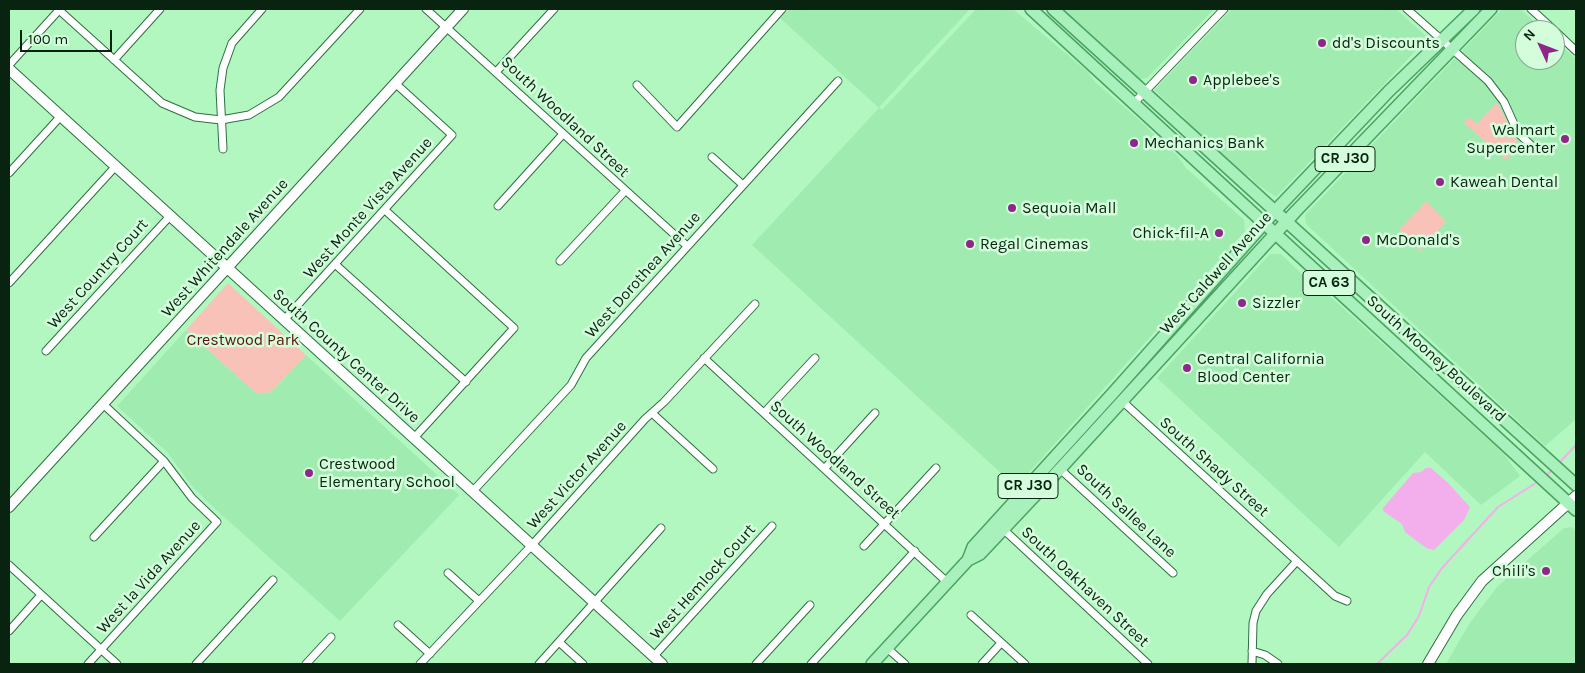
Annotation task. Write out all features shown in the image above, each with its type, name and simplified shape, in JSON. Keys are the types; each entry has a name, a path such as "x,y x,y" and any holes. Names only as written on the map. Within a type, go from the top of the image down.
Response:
{"main road":[{"name":"South Mooney Boulevard","path":"1031,9 1551,487 1572,499 1576,510"},
{"name":"South Mooney Boulevard","path":"1053,9 1439,362 1576,484"},
{"name":"West Caldwell Avenue","path":"968,560 972,547 1113,393 1263,224 1474,9"},
{"path":"1452,49 1455,37 1482,9"},
{"name":"West Caldwell Avenue","path":"872,664 968,560 980,554 1060,469 1286,221 1491,9"},
{"path":"1359,310 1376,316 1428,363 1439,362"},
{"path":"1429,373 1439,372 1491,419 1512,427"},
{"path":"1003,529 1000,525 1002,521 1033,487 1040,473"}],"street":[{"path":"9,65 60,9 153,96 172,108 195,117 221,120 249,115 279,98 360,9"},
{"path":"114,60 160,9"},
{"path":"223,149 221,78 227,53 239,34 262,9"},
{"name":"South Woodland Street","path":"426,9 687,246"},
{"name":"West Whitendale Avenue","path":"9,507 463,9"},
{"path":"496,72 554,9"},
{"path":"637,85 676,126 782,9"},
{"path":"1133,104 1224,9"},
{"path":"1407,9 1494,88 1504,102 1518,133 1531,145"},
{"path":"1531,9 1543,20"},
{"path":"1565,40 1576,50"},
{"name":"South County Center Drive","path":"9,69 662,664"},
{"name":"West Dorothea Avenue","path":"473,491 571,385 586,358 838,81"},
{"name":"West Monte Vista Avenue","path":"284,320 336,265 452,135 395,83"},
{"path":"9,174 60,117"},
{"path":"498,206 563,134"},
{"path":"712,157 743,185"},
{"path":"9,283 115,166"},
{"path":"560,261 625,191"},
{"path":"385,210 514,328 414,438"},
{"name":"West Country Court","path":"46,351 170,216"},
{"path":"336,265 466,382"},
{"name":"West Victor Avenue","path":"420,664 532,545 572,498 755,304"},
{"name":"South Woodland Street","path":"704,358 947,582"},
{"path":"764,413 815,358"},
{"name":"South Shady Street","path":"1113,393 1334,596 1347,601"},
{"path":"94,537 164,461 104,404"},
{"path":"652,413 713,469"},
{"path":"825,468 875,413"},
{"name":"West la Vida Avenue","path":"88,664 217,522 192,498 164,461"},
{"path":"864,546 936,468"},
{"name":"South Sallee Lane","path":"1060,469 1173,574"},
{"path":"1428,664 1457,615 1480,584 1497,565 1542,528 1572,499 1576,484"},
{"name":"West Hemlock Court","path":"654,656 772,526"},
{"path":"539,664 660,528"},
{"name":"South Oakhaven Street","path":"1003,529 1148,664"},
{"path":"812,664 915,551"},
{"path":"1252,664 1253,623 1260,603 1297,561"},
{"path":"9,566 117,664"},
{"path":"448,573 479,601"},
{"path":"196,664 273,580"},
{"path":"9,631 41,595"},
{"path":"756,664 810,604"},
{"path":"971,615 1025,664"},
{"path":"398,625 430,654"},
{"path":"306,664 332,637"},
{"path":"559,642 583,664"},
{"path":"982,664 1001,643"},
{"path":"887,648 905,664"},
{"path":"1252,651 1265,654 1278,664"}],"shaded area":[{"path":"789,9 970,9 879,107 882,110 976,9 1013,9 1088,72 1095,82 1144,124 1165,146 1177,155 1186,168 1244,220 1245,231 1016,487 752,245 879,108 780,18"},
{"path":"1062,9 1214,9 1147,78 1140,79"},
{"path":"1232,9 1396,9 1428,38 1276,197 1249,176 1246,176 1191,127 1183,116 1154,90"},
{"path":"1502,9 1520,9 1533,20 1515,20 1515,70 1565,70 1565,49 1576,59 1576,419 1545,446 1306,224 1305,215"},
{"path":"1270,254 1281,254 1307,279 1309,277 1503,453 1520,476 1481,505 1425,452 1339,547 1157,378"},
{"name":"Crestwood Elementary School","path":"186,330 257,394 271,392 306,355 459,495 340,621 212,506 191,485 167,452 117,406"},
{"path":"1426,468 1431,468 1448,483 1470,507 1464,520 1434,550 1426,548 1414,539 1405,532 1402,524 1383,511 1383,508 1413,473 1421,472"},
{"path":"1572,527 1576,531 1576,664 1446,664 1469,624 1497,587 1564,528"}],"green space":[{"path":"1497,102 1519,145 1506,160 1464,123 1469,117 1477,124"},
{"path":"1426,201 1446,222 1420,251 1399,230"},
{"name":"Crestwood Park","path":"228,283 306,355 271,392 257,394 186,330"}],"waterway":[{"path":"1559,463 1576,445"},
{"path":"1545,477 1552,470"},
{"path":"1377,664 1407,635 1419,616 1429,587 1442,568 1498,507 1539,481"}],"place":[{"name":"dd's Discounts","path":"1322,43"},
{"name":"Applebee's","path":"1193,80"},
{"name":"Walmart Supercenter","path":"1565,139"},
{"name":"Mechanics Bank","path":"1134,143"},
{"name":"Kaweah Dental","path":"1440,182"},
{"name":"Sequoia Mall","path":"1012,208"},
{"name":"Chick-fil-A","path":"1219,233"},
{"name":"McDonald's","path":"1366,240"},
{"name":"Regal Cinemas","path":"970,244"},
{"name":"Sizzler","path":"1242,303"},
{"name":"Central California Blood Center","path":"1187,368"},
{"name":"Crestwood Elementary School","path":"309,473"},
{"name":"Chili's","path":"1546,571"}]}
